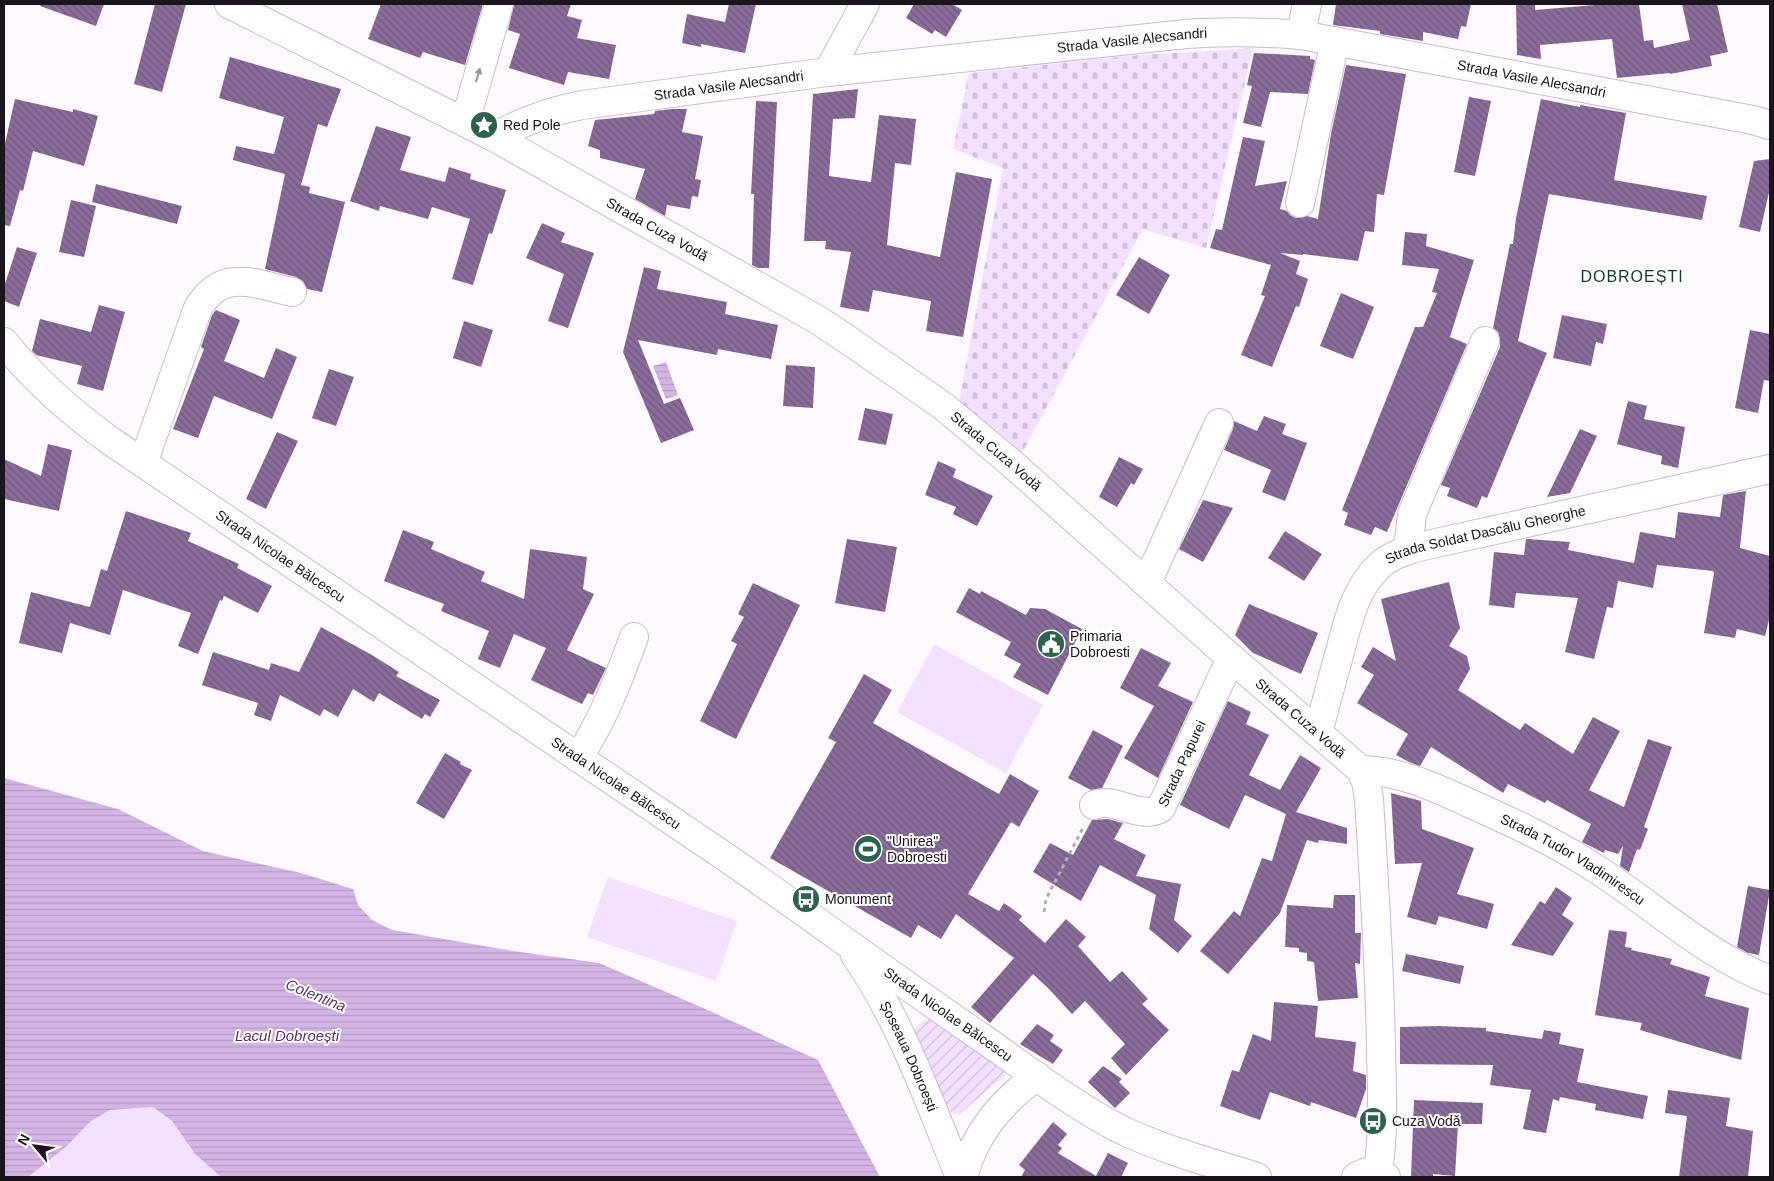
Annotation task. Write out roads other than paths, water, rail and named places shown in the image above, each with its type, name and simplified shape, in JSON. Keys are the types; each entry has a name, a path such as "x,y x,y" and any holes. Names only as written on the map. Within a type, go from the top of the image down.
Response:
{"street":[{"path":"465,122 498,4"},
{"path":"828,72 865,4"},
{"path":"1301,35 1307,4"},
{"name":"Strada Cuza Vodă","path":"241,7 465,122 810,316 851,342 943,406 1010,462 1231,658 1361,770"},
{"name":"Strada Vasile Alecsandri","path":"494,138 537,116 582,105 828,72 1186,34 1255,31 1301,35 1334,41 1743,118 1770,125"},
{"path":"1300,204 1334,41"},
{"path":"142,463 198,308 205,296 213,288 234,281 292,292"},
{"path":"1408,550 1412,514 1485,341"},
{"name":"Strada Nicolae Bălcescu","path":"4,342 29,372 80,419 142,463 743,870 1073,1101 1124,1130 1168,1149 1257,1177"},
{"path":"1147,583 1219,423"},
{"name":"Strada Soldat Dascălu Gheorghe","path":"1318,732 1352,606 1368,579 1392,557 1408,550 1770,469"},
{"path":"578,758 614,693 634,637"},
{"name":"Strada Papurei","path":"1094,805 1107,803 1147,812 1154,812 1161,808 1231,658"},
{"path":"1361,770 1366,782 1369,800 1380,980 1382,1148 1374,1176"},
{"name":"Strada Tudor Vladimirescu","path":"1361,770 1397,774 1430,785 1540,836 1599,870 1727,960 1770,980"},
{"name":"Șoseaua Dobroești","path":"845,942 869,975 886,1006 909,1054 961,1177"},
{"name":"Șoseaua Dobroești","path":"961,1177 976,1141 988,1122 1006,1102 1036,1076"}],"water":[{"path":"666,362 678,395 666,399 653,366"},
{"name":"Lacul Dobroești","path":"4,778 118,809 203,851 301,873 353,889 358,905 372,920 392,930 507,950 599,963 818,1060 880,1177 221,1177 195,1154 172,1121 153,1107 110,1110 91,1121 66,1147 28,1177 4,1177"}],"place":[{"name":"Red Pole","path":"484,125"},
{"name":"Primaria Dobroesti","path":"1051,644"},
{"name":"\"Unirea\" Dobroesti","path":"868,849"},
{"name":"Monument","path":"806,899"},
{"name":"Cuza Vodă","path":"1373,1121"}],"district":[{"name":"DOBROEȘTI","path":"1632,276"}],"water label":[{"name":"Colentina","path":"316,995"}]}
